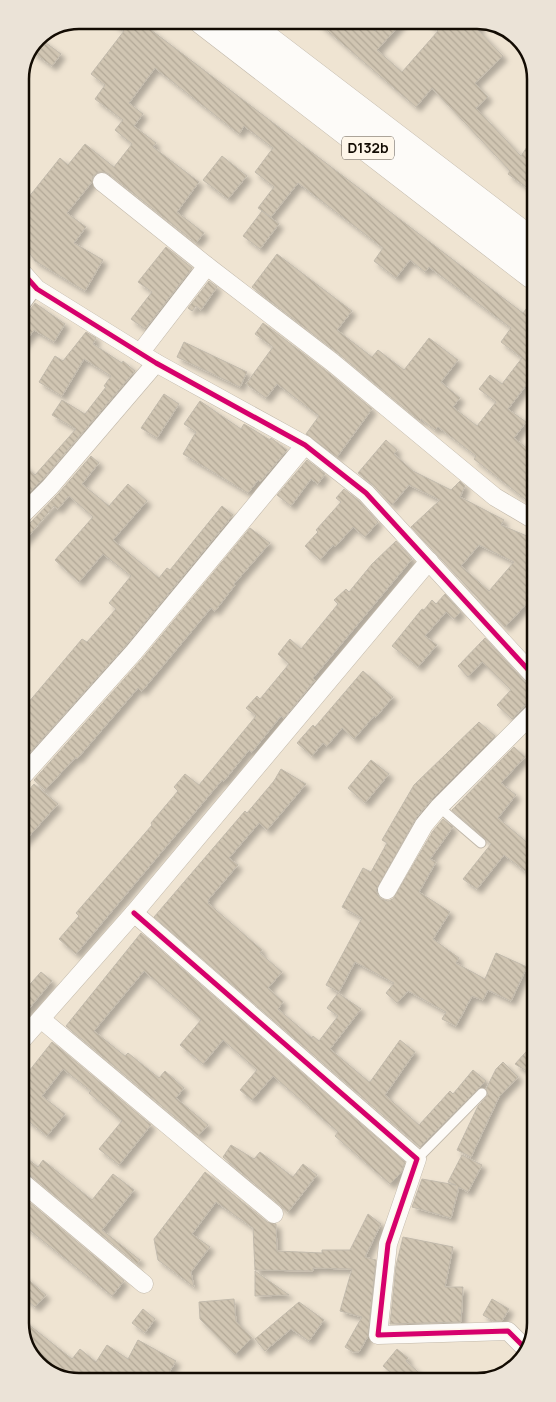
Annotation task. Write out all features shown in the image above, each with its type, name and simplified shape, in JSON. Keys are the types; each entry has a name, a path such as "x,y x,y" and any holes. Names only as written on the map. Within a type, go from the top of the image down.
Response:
{"main road":[{"name":"D132b","path":"214,29 527,270"},
{"name":"D132b","path":"260,29 527,238"}],"street":[{"path":"102,182 332,362 495,497 527,516"},
{"path":"140,353 207,266"},
{"path":"29,281 37,289 156,363 305,446 366,493 527,668"},
{"path":"29,508 50,487 156,363"},
{"path":"29,769 134,652 305,446"},
{"path":"29,1032 134,913 429,561"},
{"path":"387,890 424,825 439,807 527,718"},
{"path":"134,913 417,1159 388,1244 378,1335 508,1331 522,1345"},
{"path":"41,1019 274,1214"},
{"path":"29,1188 144,1284"}],"lane":[{"path":"29,300 37,289"},
{"path":"439,807 480,843"},
{"path":"417,1159 482,1093"}],"building":[{"path":"121,29 150,29 523,313 527,308 527,384 508,409 526,422 514,438 527,448 527,501 474,459 476,456 438,427 435,430 421,419 420,421 339,354 252,287 277,254 352,311 337,330 372,357 378,350 404,370 429,338 458,360 441,382 460,398 453,407 477,426 496,402 479,389 490,375 502,384 522,358 501,342 511,328 429,267 425,272 410,260 396,278 374,261 383,248 298,183 271,217 258,208 274,187 255,172 273,148 244,126 239,134 155,68 129,103 143,114 134,126 156,143 153,147 199,182 177,212 204,233 196,243 109,174 99,172 93,176 92,182 67,213 86,227 74,243 103,260 85,291 35,261 29,253 29,197 60,158 68,165 85,144 114,167 132,144 115,130 123,120 95,99 105,85 91,74 124,31"},
{"path":"325,29 373,29 375,31 377,29 396,29 377,50 402,72 438,31 436,29 477,29 503,56 475,83 488,97 476,108 521,156 527,147 527,188 508,174 510,171 432,88 416,107"},
{"path":"45,42 61,54 52,66 36,54"},
{"path":"222,156 247,176 228,199 203,180"},
{"path":"262,211 279,224 260,249 243,236"},
{"path":"166,247 192,268 145,329 131,319 152,292 138,282"},
{"path":"209,281 217,287 201,310 196,306 192,311 188,308"},
{"path":"35,303 65,324 54,342 34,330 29,337 29,311"},
{"path":"263,323 325,370 372,409 337,457 306,434 319,416 277,384 266,398 246,384 273,347 255,334"},
{"path":"86,332 96,338 93,344 122,363 123,361 135,371 29,493 29,470 35,475 76,429 52,415 62,400 85,414 106,387 104,386 111,376 84,359 62,396 39,382 55,356 63,361"},
{"path":"184,342 247,372 240,387 177,357"},
{"path":"164,394 179,404 157,438 141,428"},
{"path":"200,401 241,429 244,424 270,440 271,438 287,450 248,493 183,454 196,432 184,424"},
{"path":"386,440 397,450 394,454 413,471 451,490 460,481 465,486 460,497 504,520 501,525 527,536 527,603 505,627 411,527 440,500 409,485 392,505 358,473","holes":["479,545 514,562 489,591 461,566"]},
{"path":"91,456 99,463 82,484 109,506 128,484 147,501 113,540 159,578 167,568 170,570 222,506 233,515 126,645 29,754 29,702 82,639 87,642 116,609 109,603 131,576 103,554 79,582 55,560 93,517 69,496 58,509 54,506 29,536 29,524"},
{"path":"307,460 325,474 318,484 311,479 291,506 277,495"},
{"path":"344,489 359,501 378,522 365,537 353,527 320,560 305,546 318,532 316,530 341,502 336,498"},
{"path":"250,528 270,543 234,584 215,611 211,608 142,691 138,688 77,759 76,757 45,790 34,780 142,659"},
{"path":"396,541 412,559 313,678 315,680 284,718 281,716 252,752 249,750 224,781 222,780 76,954 59,939 79,916 76,913 152,825 151,823 178,791 174,787 185,774 199,785 256,716 246,708 257,696 260,699 289,664 278,654 290,639 301,649 338,604 334,600 346,589 349,592 372,564"},
{"path":"445,594 461,612 454,619 446,612 425,636 437,645 418,667 392,646 422,609 424,610 432,600 436,604"},
{"path":"485,638 527,684 527,703 512,719 497,705 511,690 482,662 468,677 458,666"},
{"path":"363,671 393,697 354,739 342,728 327,746 323,743 312,756 297,743 313,725 315,727"},
{"path":"479,722 495,736 431,800 416,818 376,890 381,899 388,901 393,899 433,831 443,819 453,827 430,859 436,862 419,892 450,912 433,939 459,958 456,963 485,979 496,953 527,967 511,1001 488,990 483,1000 472,996 456,1026 442,1019 446,1012 408,991 397,1003 386,993 394,983 355,962 339,992 326,985 362,918 342,907 363,868 371,872 387,843 382,840 414,785"},
{"path":"514,747 525,757 501,783 516,795 498,818 527,842 527,869 525,871 504,855 477,889 463,879 491,844 452,810"},
{"path":"371,760 389,774 365,803 348,788"},
{"path":"281,769 306,784 267,830 259,823 229,858 238,865 208,900 208,903 262,950 260,953 282,972 268,988 283,1002 278,1009 312,1038 313,1036 319,1041 338,1016 327,1008 338,993 361,1009 330,1049 368,1081 370,1082 400,1040 415,1052 385,1095 419,1125 450,1091 453,1094 473,1070 486,1081 420,1147 154,917 245,811 247,813 274,781"},
{"path":"34,784 58,804 29,836 29,790"},
{"path":"141,933 405,1162 401,1173 390,1184 335,1136 338,1132 273,1076 252,1100 240,1090 257,1070 223,1040 203,1064 180,1045 201,1020 144,971 94,1031 125,1056 128,1053 159,1078 165,1071 184,1088 176,1098 208,1125 198,1136 66,1026"},
{"path":"41,972 52,981 29,1009 29,985"},
{"path":"52,1042 151,1125 119,1165 99,1149 122,1121 89,1093 91,1091 63,1069 42,1096 65,1114 47,1136 29,1122 29,1071"},
{"path":"527,1051 527,1071 515,1064"},
{"path":"503,1062 518,1077 499,1097 471,1157 457,1150 478,1106 488,1095 486,1089 496,1069"},
{"path":"231,1145 254,1159 260,1152 293,1177 303,1164 317,1175 288,1212 223,1157"},
{"path":"462,1155 482,1165 468,1192 459,1187 451,1218 412,1207 422,1179 456,1185 448,1182"},
{"path":"29,1160 38,1167 43,1160 92,1200 113,1174 134,1190 102,1230 140,1260 137,1264 30,1175"},
{"path":"205,1172 267,1222 276,1224 277,1251 322,1253 322,1250 350,1250 368,1214 381,1224 365,1257 376,1260 368,1336 359,1352 353,1352 345,1347 362,1317 340,1311 352,1269 313,1268 313,1271 255,1270 253,1228 216,1202 192,1234 210,1247 191,1272 194,1287 158,1260 154,1239"},
{"path":"29,1202 124,1281 112,1296 29,1230"},
{"path":"403,1237 453,1247 445,1287 463,1287 461,1322 390,1324 396,1266"},
{"path":"255,1271 289,1295 255,1296"},
{"path":"29,1280 46,1295 35,1307 29,1302"},
{"path":"234,1299 236,1321 252,1338 235,1355 200,1319 199,1302"},
{"path":"492,1299 509,1309 502,1321 493,1321 483,1315"},
{"path":"299,1302 324,1320 309,1341 291,1329 265,1351 255,1339"},
{"path":"143,1309 155,1319 145,1333 132,1323"},
{"path":"29,1325 72,1359 80,1349 96,1362 107,1345 128,1359 138,1340 176,1361 169,1373 75,1373 63,1371 41,1357 35,1348 31,1339"},
{"path":"397,1349 408,1358 406,1361 419,1373 391,1373 383,1366"}],"cycle path":[{"path":"29,280 37,289 156,363 305,445 366,493 527,668"},
{"path":"134,913 417,1159 388,1244 378,1335 508,1331 522,1345"}]}
